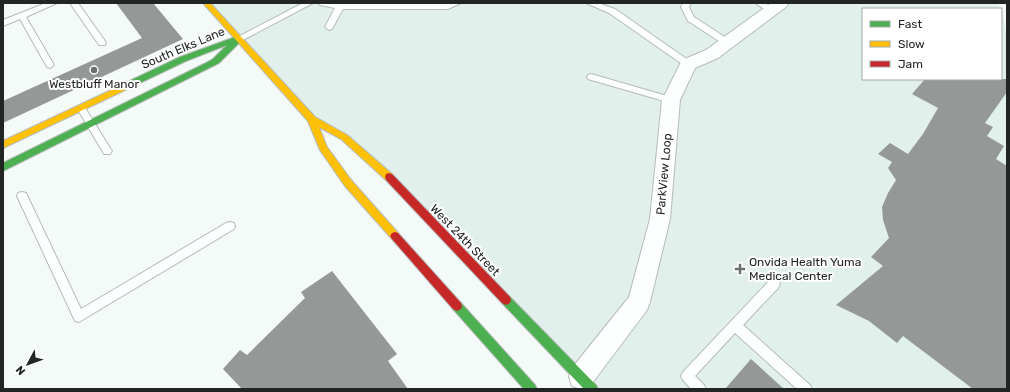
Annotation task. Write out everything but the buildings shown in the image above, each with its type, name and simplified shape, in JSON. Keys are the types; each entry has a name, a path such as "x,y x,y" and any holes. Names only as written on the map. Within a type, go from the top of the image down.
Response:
{"main road":[{"name":"West 24th Street","path":"206,3 312,119 344,137 376,164 583,383"},
{"name":"South Elks Lane","path":"3,145 189,56 238,39"},
{"name":"South Elks Lane","path":"3,167 207,66 216,61 238,39"},
{"name":"West 24th Street","path":"312,119 323,148 348,183 531,389"}],"street":[{"path":"688,64 712,54 728,43 771,5"},
{"name":"ParkView Loop","path":"583,383 639,302 660,219 670,100 688,64"}],"lane":[{"path":"3,23 54,3"},
{"path":"74,3 102,43"},
{"path":"238,39 310,3"},
{"path":"323,3 340,6 448,6 457,3"},
{"path":"590,3 612,11 688,64"},
{"path":"687,3 685,7 691,18 728,43"},
{"path":"329,27 340,6"},
{"path":"22,16 50,65"},
{"path":"591,77 670,100"},
{"path":"81,108 107,151"},
{"path":"22,196 79,317 230,226"},
{"path":"700,389 687,376 774,284"},
{"path":"735,325 806,389"}],"shaded area":[{"name":"Onvida Health Yuma Medical Center","path":"207,3 998,3 1000,8 862,8 862,80 1002,80 1002,14 1007,33 1007,389 586,389 359,149 312,119"}],"traffic: fast":[{"path":"3,167 207,66 216,61 238,39"},
{"path":"122,88 183,59 231,41"},
{"path":"506,300 592,389"},
{"path":"457,306 531,389"}],"traffic: slow":[{"path":"206,3 312,119 344,137 389,177"},
{"path":"3,145 122,88"},
{"path":"312,119 323,148 348,183 395,236"}],"traffic: jam":[{"path":"389,177 506,300"},
{"path":"395,236 457,306"}],"place":[{"name":"Westbluff Manor","path":"94,70"},
{"name":"Onvida Health Yuma Medical Center","path":"740,269"}]}
